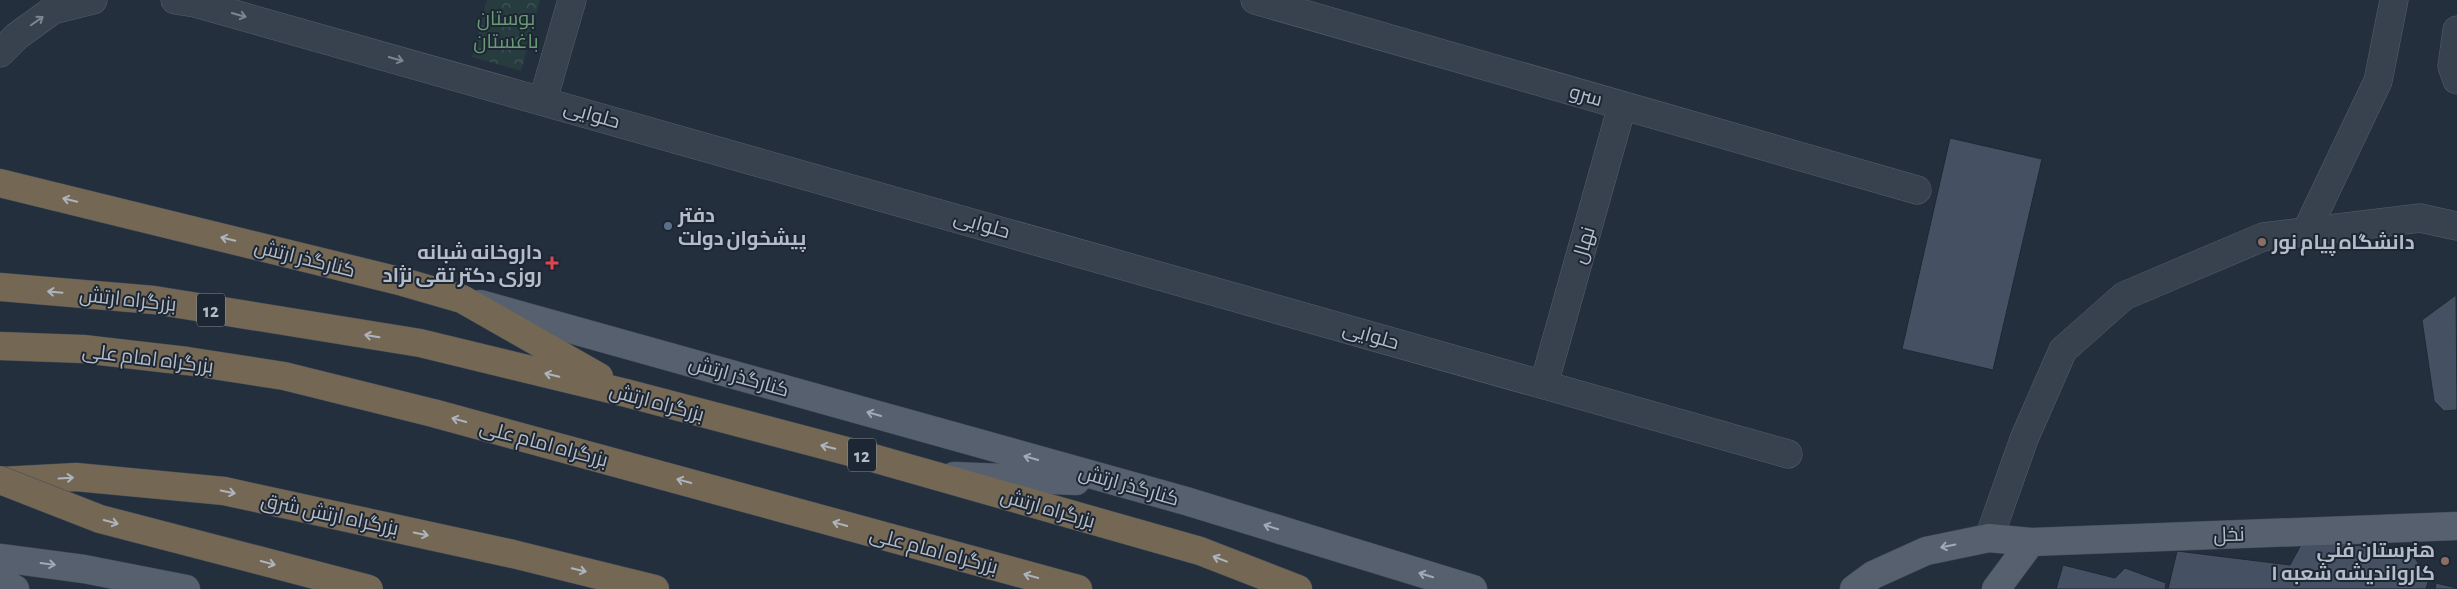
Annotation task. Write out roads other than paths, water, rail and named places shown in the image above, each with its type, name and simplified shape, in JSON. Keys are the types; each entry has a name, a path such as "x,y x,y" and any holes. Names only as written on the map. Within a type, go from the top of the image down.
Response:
{"highway":[{"name":"کنارگذر ارتش","path":"0,182 462,298"},
{"name":"بزرگراه ارتش","path":"0,287 154,300 420,344 626,393 932,475 1200,551 1298,589"},
{"path":"462,298 626,393"},
{"name":"بزرگراه امام علی","path":"0,346 102,351 187,361 284,376 432,413 1078,589"},
{"name":"بزرگراه ارتش شرق","path":"0,481 76,478 224,491 513,554 655,589"},
{"path":"0,481 100,519 369,589"}],"main road":[{"name":"کنارگذر ارتش","path":"462,298 1122,483 1473,589"},
{"path":"932,475 1122,483"},
{"name":"نخل","path":"1854,589 1873,575 1926,551 1989,538 2031,542 2457,526"},
{"path":"1996,589 2031,542"},
{"path":"0,558 84,569 186,589"},
{"path":"0,581 14,589"}],"street":[{"path":"0,53 17,36 53,10 93,0"},
{"name":"حلوایی","path":"175,0 195,3 543,100 1788,454"},
{"path":"543,100 572,0"},
{"name":"سرو","path":"1255,0 1917,190"},
{"path":"2306,232 2378,80 2394,0"},
{"path":"2457,30 2452,66 2457,80"},
{"name":"نهال","path":"1544,384 1622,106"},
{"path":"1989,538 2024,439 2064,350 2124,296 2262,237 2420,218 2457,226"}],"place":[{"name":"دفتر پیشخوان دولت","path":"668,226"},
{"name":"دانشگاه پیام نور","path":"2262,242"},
{"name":"داروخانه شبانه روزی دکتر تقی نژاد","path":"552,263"},
{"name":"هنرستان فنی کارواندیشه شعبه ۱","path":"2445,561"}],"park label":[{"name":"بوستان باغستان","path":"506,30"}]}
